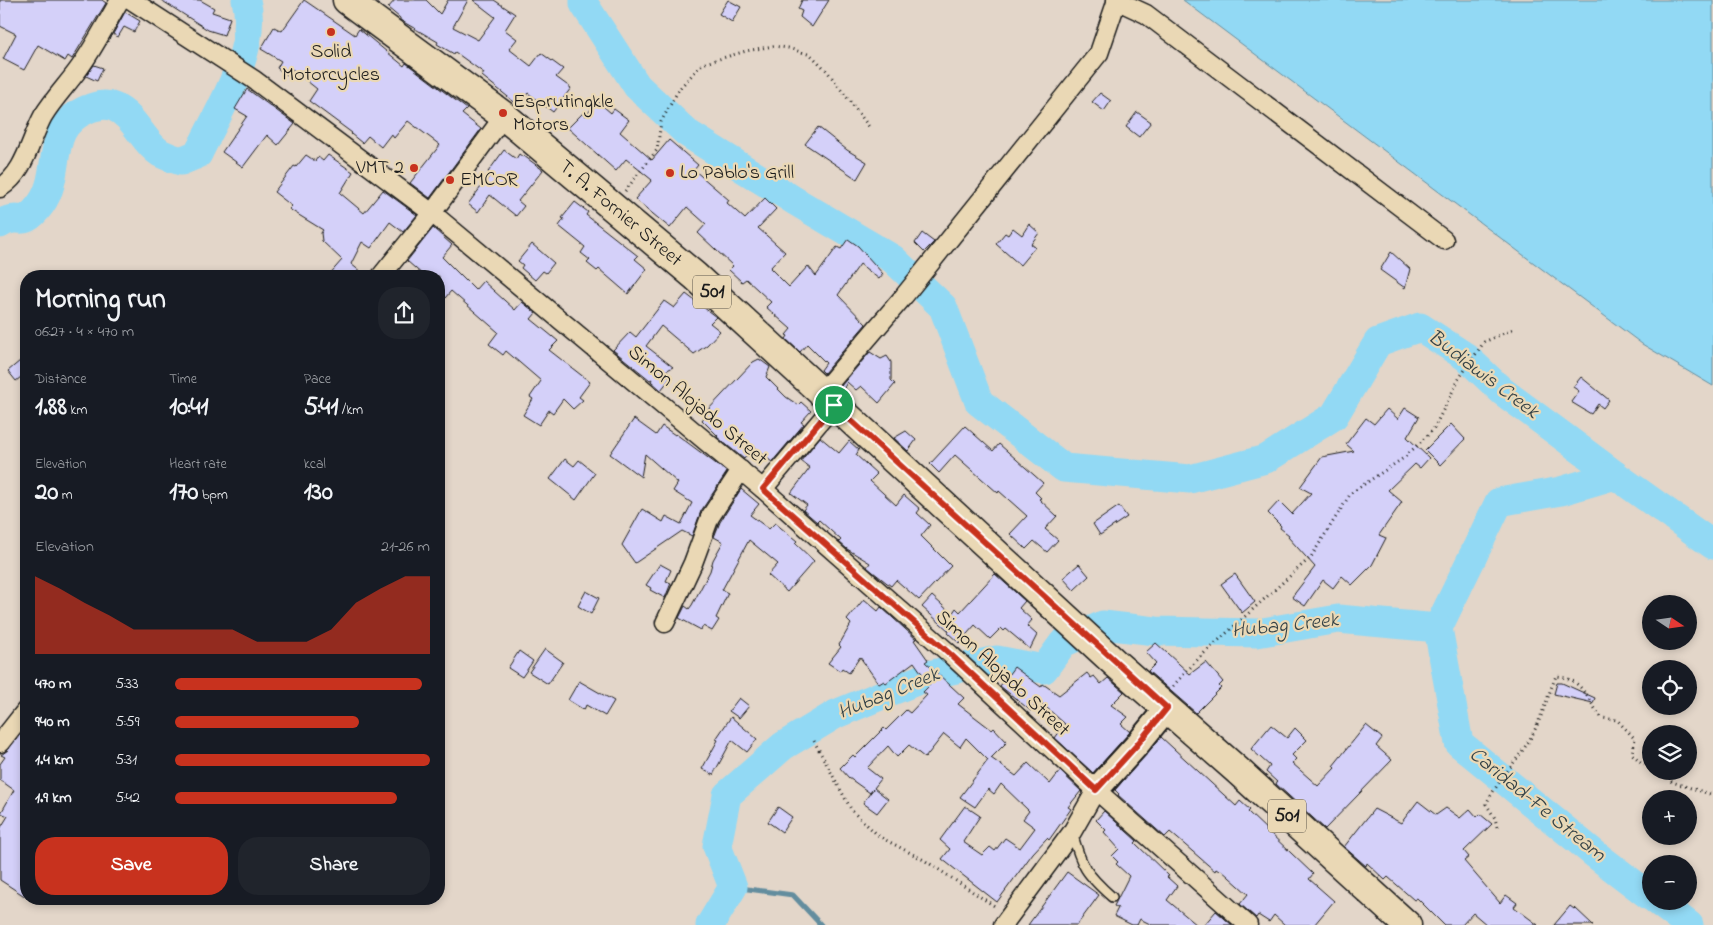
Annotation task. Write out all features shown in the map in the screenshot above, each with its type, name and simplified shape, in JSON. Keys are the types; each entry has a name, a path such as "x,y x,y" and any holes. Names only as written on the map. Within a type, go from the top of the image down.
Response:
{"main road":[{"name":"T. A. Fornier Street","path":"347,0 504,116 695,276 1116,664 1163,705"},
{"name":"501","path":"1163,705 1406,925"}],"street":[{"path":"0,188 9,182 18,171 43,117 62,88 80,67 120,0"},
{"name":"Simon Alojado Street","path":"131,0 253,79 432,213 763,489 950,654 1096,790 1248,925"},
{"path":"763,489 904,296 1099,52 1116,0 1146,14 1444,240"},
{"path":"386,270 432,213 504,116"},
{"path":"665,624 693,563 710,517 741,470"},
{"path":"1006,920 1072,832 1096,790 1136,746 1163,705"},
{"path":"0,743 20,718"}],"lane":[{"path":"1072,832 1081,863 1092,880 1112,897"}],"path":[{"path":"612,207 658,150 661,122 679,89 702,64 772,46 788,48 811,55 827,71 870,128"},
{"path":"1163,705 1200,657 1259,606 1311,557 1351,493 1405,457 1433,430 1460,377 1484,342 1513,329"},
{"path":"1497,828 1495,818 1486,804 1504,775 1526,746 1556,676 1568,677 1585,691 1592,706 1602,718 1617,720 1635,739 1632,754 1642,762"},
{"path":"814,741 852,811 880,837 924,860 1006,920"},
{"path":"1670,780 1713,795"}],"water":[{"path":"1183,0 1713,0 1713,386 1642,344"}],"building":[{"path":"0,0 102,0 106,3 72,59 68,56 65,61 38,45 24,70 3,59 16,34 0,26"},
{"path":"161,0 200,0 214,8 212,12 230,18 224,35 208,30"},
{"path":"304,0 355,35 359,29 404,66 406,63 467,109 462,114 481,129 430,198 410,183 440,145 408,121 394,138 391,134 381,147 368,136 362,143 352,133 309,101 317,89 292,69 287,75 277,68 281,61 261,49 274,27 282,31"},
{"path":"395,0 426,0 440,14 448,0 468,0 453,27 478,40 495,17 473,0 494,0 515,14 505,30 517,39 509,49 531,66 541,53 563,69 556,77 571,88 553,112 528,93 518,105 482,76 484,73 455,52 454,54 437,44 438,42 400,20 388,8"},
{"path":"728,0 741,7 732,22 719,14"},
{"path":"802,0 829,0 812,27 800,17 802,11 798,9"},
{"path":"125,12 140,21 134,32 124,27 118,37 113,34"},
{"path":"94,65 103,68 97,81 86,76"},
{"path":"247,89 295,124 278,145 267,135 243,167 222,152 247,116 235,109"},
{"path":"1100,93 1111,101 1104,111 1092,102"},
{"path":"597,101 611,113 614,109 629,120 620,132 652,160 669,140 698,165 694,170 729,200 727,203 745,219 765,198 776,209 758,228 785,252 770,268 789,287 808,266 816,276 837,247 841,249 848,239 858,246 883,274 879,279 860,264 838,295 866,324 824,373 821,370 826,363 807,344 800,352 786,339 788,336 786,335 791,329 766,307 771,302 746,279 742,282 729,270 733,266 698,233 706,224 687,207 670,228 635,199 652,180 626,159 616,171 568,128 583,113 586,116"},
{"path":"1137,112 1151,122 1139,137 1126,127"},
{"path":"818,127 847,150 867,162 857,179 805,144"},
{"path":"504,150 516,159 519,154 524,156 543,170 518,201 524,206 516,216 490,195 478,212 468,204 491,174 488,172"},
{"path":"306,155 315,161 318,157 323,161 328,155 353,172 340,193 364,213 383,190 417,215 403,232 390,222 371,248 362,242 351,264 358,270 333,270 342,260 322,241 321,233 323,230 289,209 292,206 274,192 294,166 296,167"},
{"path":"575,202 588,212 586,215 638,256 635,259 647,269 628,294 599,269 597,271 587,263 590,260 581,253 585,247 559,226 564,219 562,218"},
{"path":"1029,224 1039,233 1031,244 1035,247 1020,265 996,244 1005,233 1008,235 1013,228 1022,235"},
{"path":"433,228 452,245 442,257 475,290 483,281 515,310 522,302 536,313 531,319 558,341 549,350 590,382 579,397 583,400 573,409 563,399 553,413 549,410 539,425 523,415 533,399 530,397 541,381 506,351 503,355 489,344 498,332 451,291 445,298 445,270 417,270 407,261"},
{"path":"922,233 934,242 924,252 915,243"},
{"path":"532,244 554,263 546,273 543,271 535,280 521,268 523,265 518,261"},
{"path":"1391,252 1410,269 1405,288 1380,270"},
{"path":"686,294 716,317 710,323 720,331 707,345 694,354 661,326 646,346 673,367 660,374 672,376 661,390 651,381 652,379 650,380 613,350 630,332 636,337 664,301 674,308"},
{"path":"870,352 881,359 887,356 891,362 891,380 895,384 879,403 861,386 856,390 847,382 843,390 840,387"},
{"path":"759,359 770,367 766,377 786,397 798,405 801,402 811,411 801,422 804,424 772,462 753,447 744,459 717,437 702,420 707,414 706,412 753,362"},
{"path":"20,361 20,378 16,381 8,371"},
{"path":"1581,377 1609,400 1603,408 1598,404 1591,414 1571,402 1579,391 1573,387"},
{"path":"1405,408 1419,417 1407,437 1429,458 1420,468 1415,464 1388,490 1402,502 1379,535 1386,538 1372,565 1352,585 1342,576 1333,588 1323,580 1305,606 1292,597 1315,567 1268,513 1279,501 1292,514 1311,493 1300,487 1322,457 1354,451 1346,444 1366,418 1374,424 1387,409 1398,419"},
{"path":"634,419 656,435 662,426 676,434 727,472 701,511 692,536 682,531 635,563 622,545 642,509 663,522 666,516 681,524 692,503 673,491 678,483 645,454 641,477 610,454"},
{"path":"1451,424 1465,439 1440,465 1425,450"},
{"path":"965,426 993,451 999,444 1043,483 1035,492 1041,498 1039,499 1057,516 1045,529 1058,540 1047,552 1034,541 1026,549 1010,534 1027,516 955,455 939,473 930,464"},
{"path":"906,431 916,440 908,451 894,438"},
{"path":"820,437 839,453 849,441 859,450 856,455 877,474 870,481 896,505 904,495 920,509 917,513 930,525 921,536 951,566 919,600 896,580 891,586 867,567 870,563 839,542 841,540 819,520 817,522 803,510 807,505 791,493 810,468 801,461"},
{"path":"565,459 574,466 579,460 595,473 576,500 550,479"},
{"path":"741,489 759,504 750,515 769,529 775,523 797,541 795,543 814,561 787,592 768,575 778,564 749,540 722,590 728,593 716,618 719,620 712,631 703,626 701,630 679,618 685,606 689,609 692,605 710,571 713,560 723,542 714,537 720,522"},
{"path":"1119,506 1127,517 1100,535 1093,524"},
{"path":"660,564 671,570 666,581 671,583 665,598 650,590 651,588 646,585"},
{"path":"1079,564 1089,576 1074,590 1063,578"},
{"path":"995,574 1025,601 1019,608 1032,620 1027,626 1037,635 1030,649 1006,629 1004,631 1001,628 990,639 975,625 959,643 948,633 949,631 922,607 932,596 952,614 956,608 960,612"},
{"path":"1235,574 1255,602 1242,613 1221,584"},
{"path":"586,591 599,598 591,614 578,606"},
{"path":"864,599 878,611 881,607 916,639 914,640 928,660 925,662 964,698 958,704 992,730 994,728 1007,742 991,758 1016,776 1028,763 1050,784 1060,771 1081,791 1068,807 1071,809 1049,840 1047,838 1033,853 997,902 942,859 950,849 940,840 965,806 980,816 963,842 982,855 990,847 995,851 1005,838 1020,848 1035,828 1023,819 1029,811 1001,784 994,794 988,789 975,807 960,797 988,760 966,738 960,747 944,734 925,758 909,745 897,757 888,746 867,768 881,779 874,788 888,799 877,813 863,803 873,789 870,793 849,778 840,768 853,755 855,757 884,728 886,730 906,710 910,713 927,695 923,692 930,685 914,662 886,683 884,681 879,684 860,657 849,673 842,668 840,671 828,663 841,647 839,645 851,624 847,620"},
{"path":"1156,643 1190,674 1206,662 1223,682 1219,686 1221,688 1196,713 1148,671 1156,663 1146,652"},
{"path":"545,649 563,662 548,684 529,672"},
{"path":"519,651 533,661 522,677 508,668"},
{"path":"1014,667 1041,687 1043,684 1059,695 1087,673 1091,678 1094,676 1101,684 1108,678 1124,692 1111,705 1128,717 1121,724 1130,732 1093,773 1055,738 1065,724 1038,700 1031,711 1000,686"},
{"path":"579,681 614,701 605,716 586,705 584,710 568,700"},
{"path":"1557,683 1562,683 1595,698 1593,703 1554,694"},
{"path":"739,698 749,706 739,718 729,711"},
{"path":"731,717 757,739 747,752 732,740 713,775 702,769 718,740 716,739"},
{"path":"1271,725 1287,738 1295,728 1307,740 1292,755 1296,759 1292,763 1318,786 1335,768 1333,766 1366,725 1382,738 1376,746 1392,760 1325,829 1276,784 1277,782 1266,772 1270,766 1251,749"},
{"path":"20,735 20,893 0,880 0,829 8,816 1,813 14,790 0,780 0,764 5,757 1,755 8,750"},
{"path":"1161,737 1236,806 1240,801 1250,810 1248,812 1313,874 1309,879 1334,901 1314,925 1285,925 1274,915 1269,922 1258,915 1256,918 1240,904 1248,894 1220,869 1215,871 1170,832 1165,837 1118,795 1115,790"},
{"path":"1418,801 1436,815 1446,808 1460,818 1470,809 1477,817 1480,814 1492,824 1464,851 1469,857 1464,861 1500,903 1506,895 1517,903 1514,907 1538,925 1487,925 1473,913 1462,925 1444,925 1417,898 1414,900 1388,877 1385,880 1367,863 1366,866 1344,847 1374,809 1401,823"},
{"path":"778,807 792,817 782,832 768,822"},
{"path":"1104,811 1137,841 1135,843 1169,876 1167,877 1177,886 1167,900 1197,925 1152,925 1140,919 1137,925 1132,925 1114,916 1118,908 1114,906 1129,876 1116,864 1118,862 1112,856 1119,849 1104,832 1106,830 1096,820"},
{"path":"1067,872 1099,895 1077,925 1028,925"},
{"path":"1570,906 1575,908 1593,925 1554,925"},
{"path":"1216,911 1232,925 1204,925"}],"waterway":[{"name":"Budiawis Creek","path":"0,224 12,219 25,219 41,204 48,192 59,139 64,127 74,117 88,109 107,105 121,111 128,116 148,142 160,153 181,161 198,154 226,99 242,59 249,19 246,0"},
{"name":"Budiawis Creek","path":"584,0 584,4 637,86 687,133 795,201 893,259 943,307 979,402 1064,468 1190,479 1266,459 1334,416 1378,342 1420,327 1466,357 1502,391 1615,475"},
{"name":"Caridad-Fe Stream","path":"1642,890 1459,743 1438,628 1499,502 1561,491 1615,475 1713,545"},
{"name":"Hubag Creek","path":"710,925 733,887 717,846 727,795 783,746 836,714 933,674 997,660 1044,669 1063,643 1103,625 1156,631 1257,633 1338,619 1438,628"},
{"path":"733,887 793,895 821,925"},
{"name":"Caridad-Fe Stream","path":"1669,910 1689,925"}],"place":[{"name":"Solid Motorcycles","path":"331,32"},
{"name":"Esprutingkle Motors","path":"503,113"},
{"name":"VMT 2","path":"414,168"},
{"name":"Lo Pablo's Grill","path":"670,173"},
{"name":"EMCOR","path":"450,180"}],"route":[{"path":"834,405 1116,664 1167,708 1096,790 950,654 763,489 834,405"}]}
